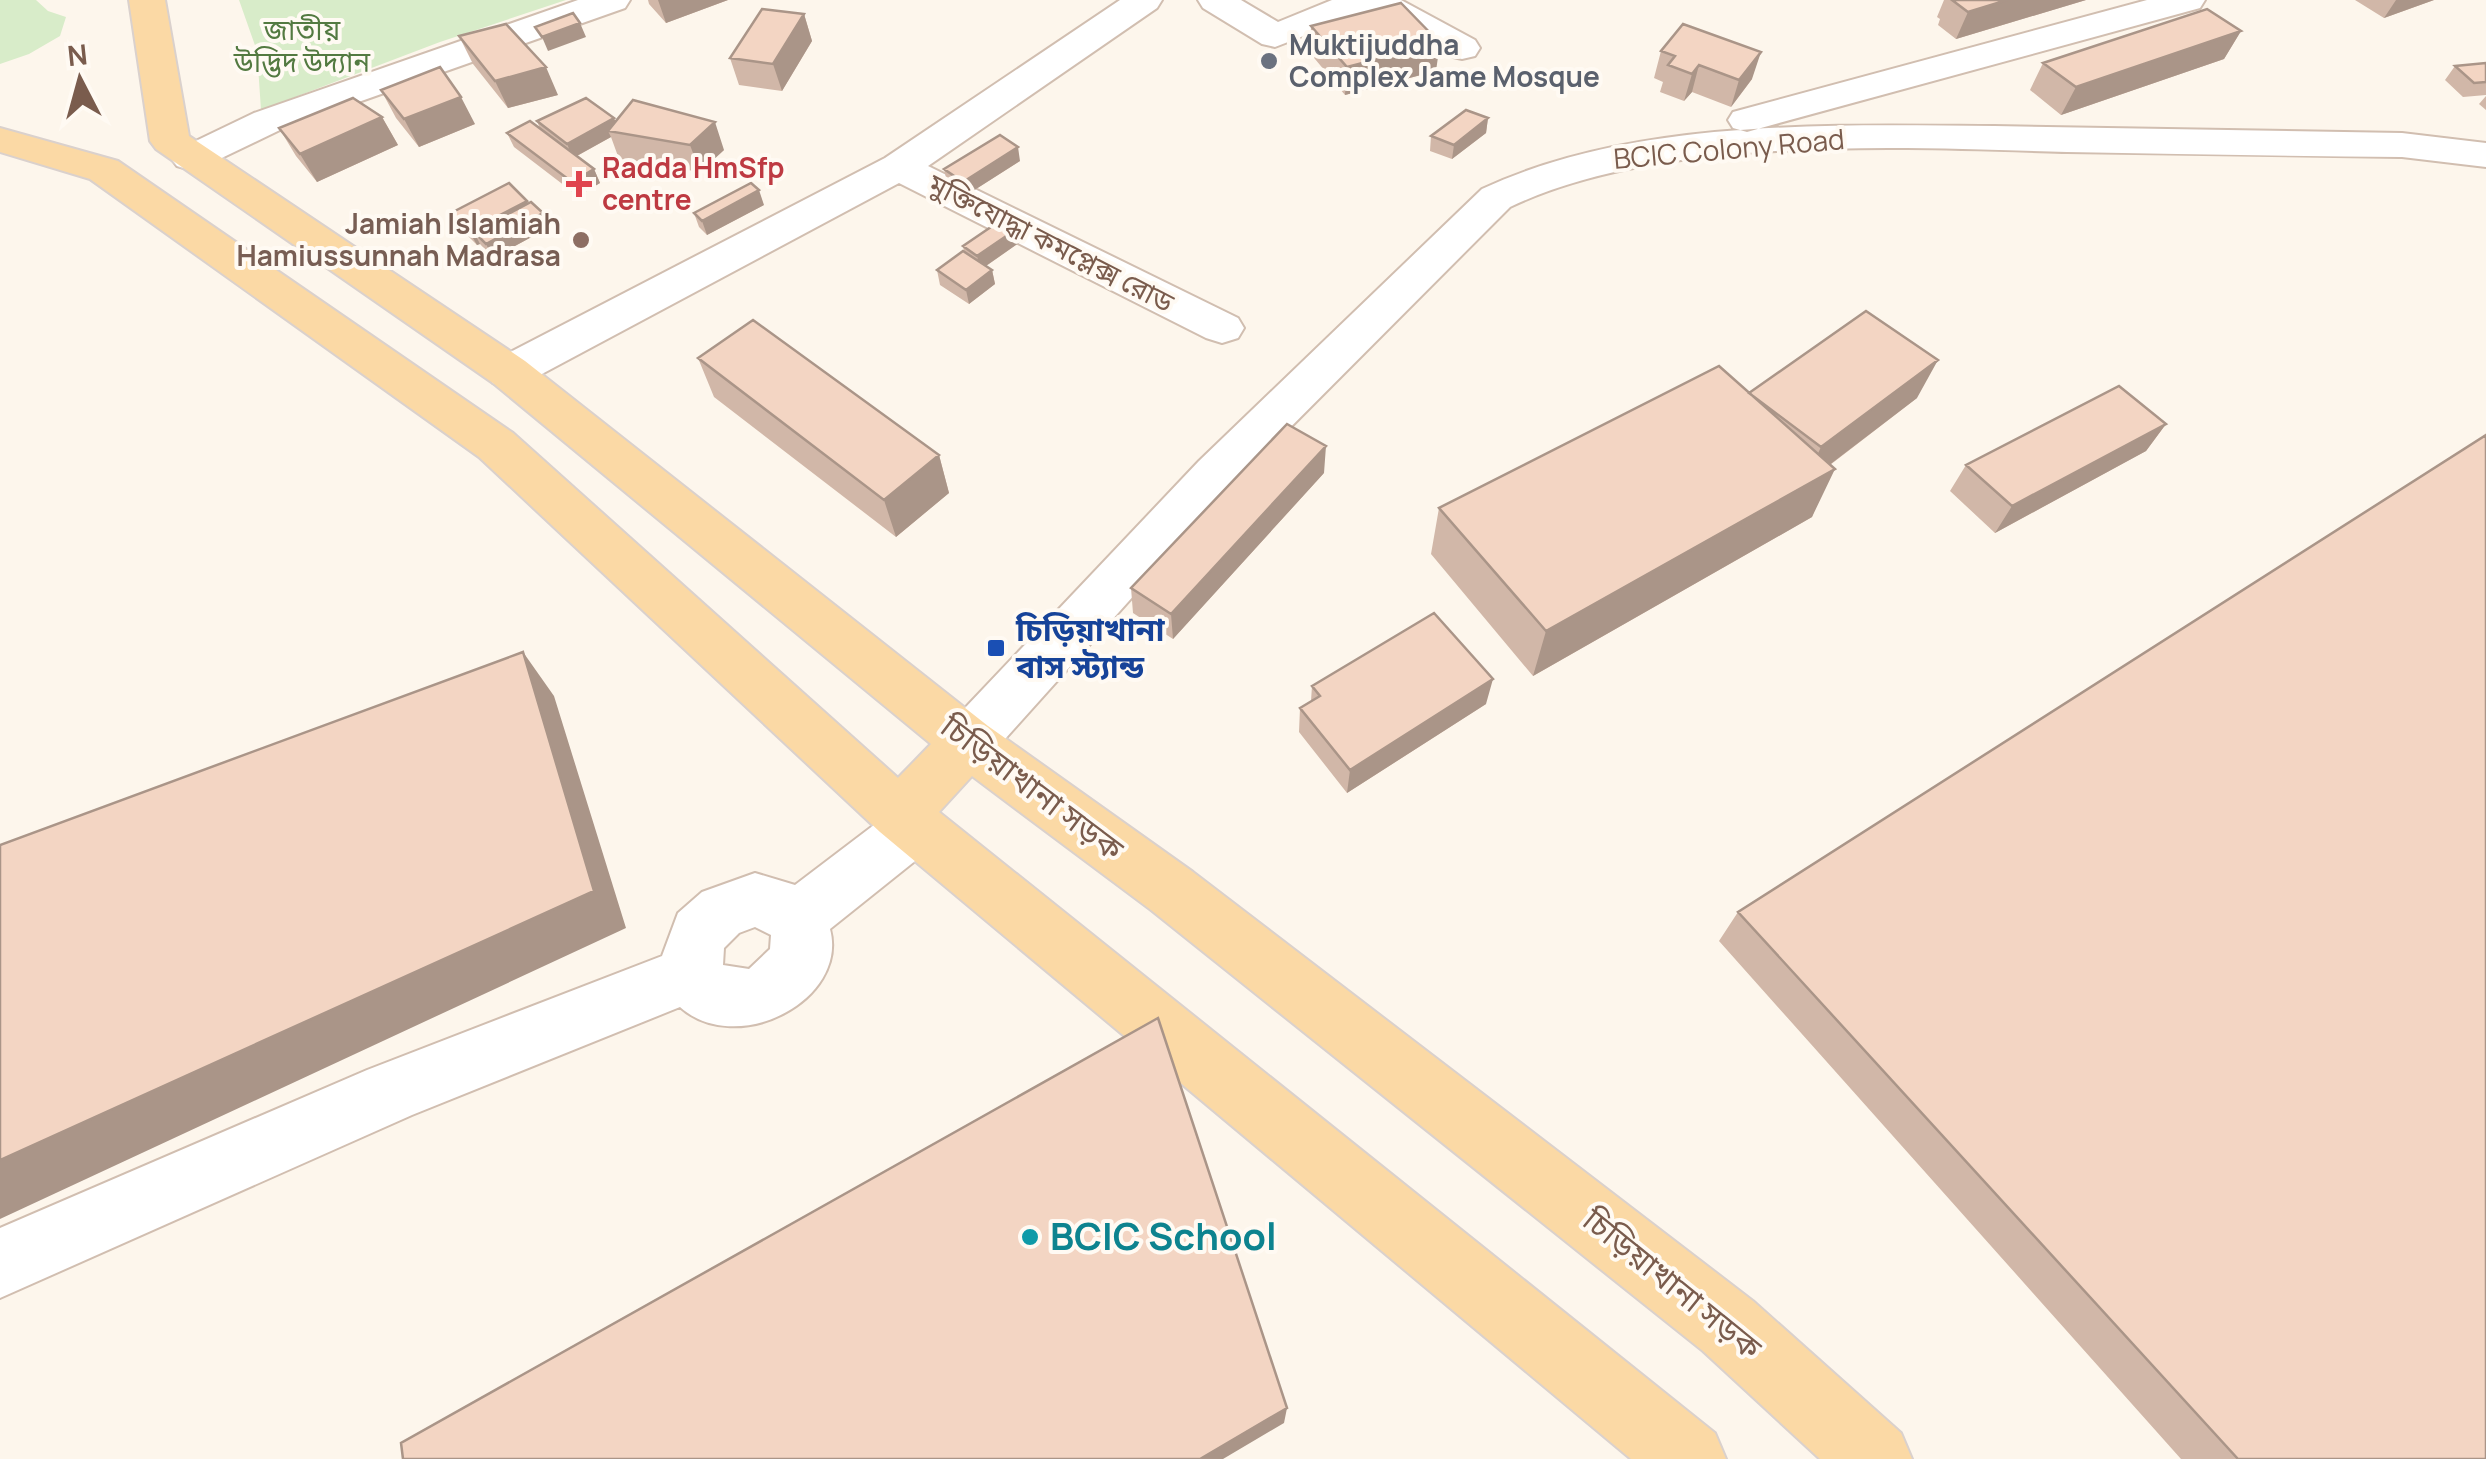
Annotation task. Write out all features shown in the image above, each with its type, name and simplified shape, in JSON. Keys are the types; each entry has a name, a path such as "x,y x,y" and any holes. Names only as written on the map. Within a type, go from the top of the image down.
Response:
{"main road":[{"path":"104,170 180,150 147,0"},
{"path":"0,140 104,170 496,445 907,821 1689,1459"},
{"name":"চিড়িয়াখানা সড়ক","path":"180,150 510,372 968,742 1172,891 1728,1326 1875,1459"},
{"path":"907,821 968,742"}],"street":[{"path":"180,150 612,0"},
{"path":"898,167 1144,0"},
{"path":"1216,0 1275,36 1362,0"},
{"path":"1375,0 1462,48"},
{"path":"1576,166 2187,0"},
{"name":"BCIC Colony Road","path":"968,742 1216,473 1496,198 1525,182 1576,166 1695,147 1852,137 2402,145 2486,155"},
{"name":"মুক্তিযোদ্ধা কমপ্লেক্স রোড","path":"510,372 898,167 1222,328"},
{"path":"0,1263 390,1092 692,972 700,986 732,1000 771,991 797,964 802,932 797,919 907,821"}],"green space":[{"path":"0,0 36,0 48,11 66,17 60,36 29,54 0,64"},
{"name":"জাতীয় উদ্ভিদ উদ্যান","path":"239,0 566,0 440,42 261,110 257,51"}],"building":[{"path":"1952,0 2007,0 1968,12"},
{"path":"1401,3 1440,43 1347,67 1311,26"},
{"path":"762,9 804,14 773,64 730,58"},
{"path":"2207,9 2241,31 2076,87 2043,63"},
{"path":"573,13 580,23 542,37 535,27"},
{"path":"506,24 546,67 495,81 459,36"},
{"path":"1683,24 1761,52 1739,80 1699,65 1692,74 1668,65 1675,56 1661,51"},
{"path":"2486,63 2486,82 2474,83 2455,66"},
{"path":"440,67 461,97 404,119 381,90"},
{"path":"353,98 382,117 300,154 279,128"},
{"path":"586,98 614,118 567,144 537,121"},
{"path":"633,100 715,122 690,145 608,131"},
{"path":"1466,110 1488,118 1454,145 1431,136"},
{"path":"530,121 594,169 572,182 507,133"},
{"path":"1000,135 1018,147 963,182 944,169"},
{"path":"509,183 527,201 469,231 451,213"},
{"path":"751,183 759,190 702,221 694,213"},
{"path":"531,202 543,213 486,244 474,232"},
{"path":"1010,214 1024,224 977,256 963,246"},
{"path":"963,251 992,270 966,290 937,270"},
{"path":"1866,311 1938,360 1821,447 1749,393"},
{"path":"753,320 939,455 884,500 698,358"},
{"path":"1719,366 1835,469 1546,631 1439,508"},
{"path":"2119,386 2166,424 2012,506 1966,465"},
{"path":"1287,424 1326,446 1171,614 1131,588"},
{"path":"2486,435 2486,1459 2238,1459 1738,912"},
{"path":"1434,613 1493,679 1350,770 1300,708 1320,696 1312,686"},
{"path":"523,652 594,891 0,1160 0,845"},
{"name":"BCIC School","path":"1158,1018 1287,1408 1200,1459 403,1459 401,1443"}],"place":[{"name":"Muktijuddha Complex Jame Mosque","path":"1269,61"},
{"name":"Radda HmSfp centre","path":"579,184"},
{"name":"Jamiah Islamiah Hamiussunnah Madrasa","path":"581,240"},
{"name":"চিড়িয়াখানা বাস স্ট্যান্ড","path":"996,648"},
{"name":"BCIC School","path":"1030,1237"}]}
